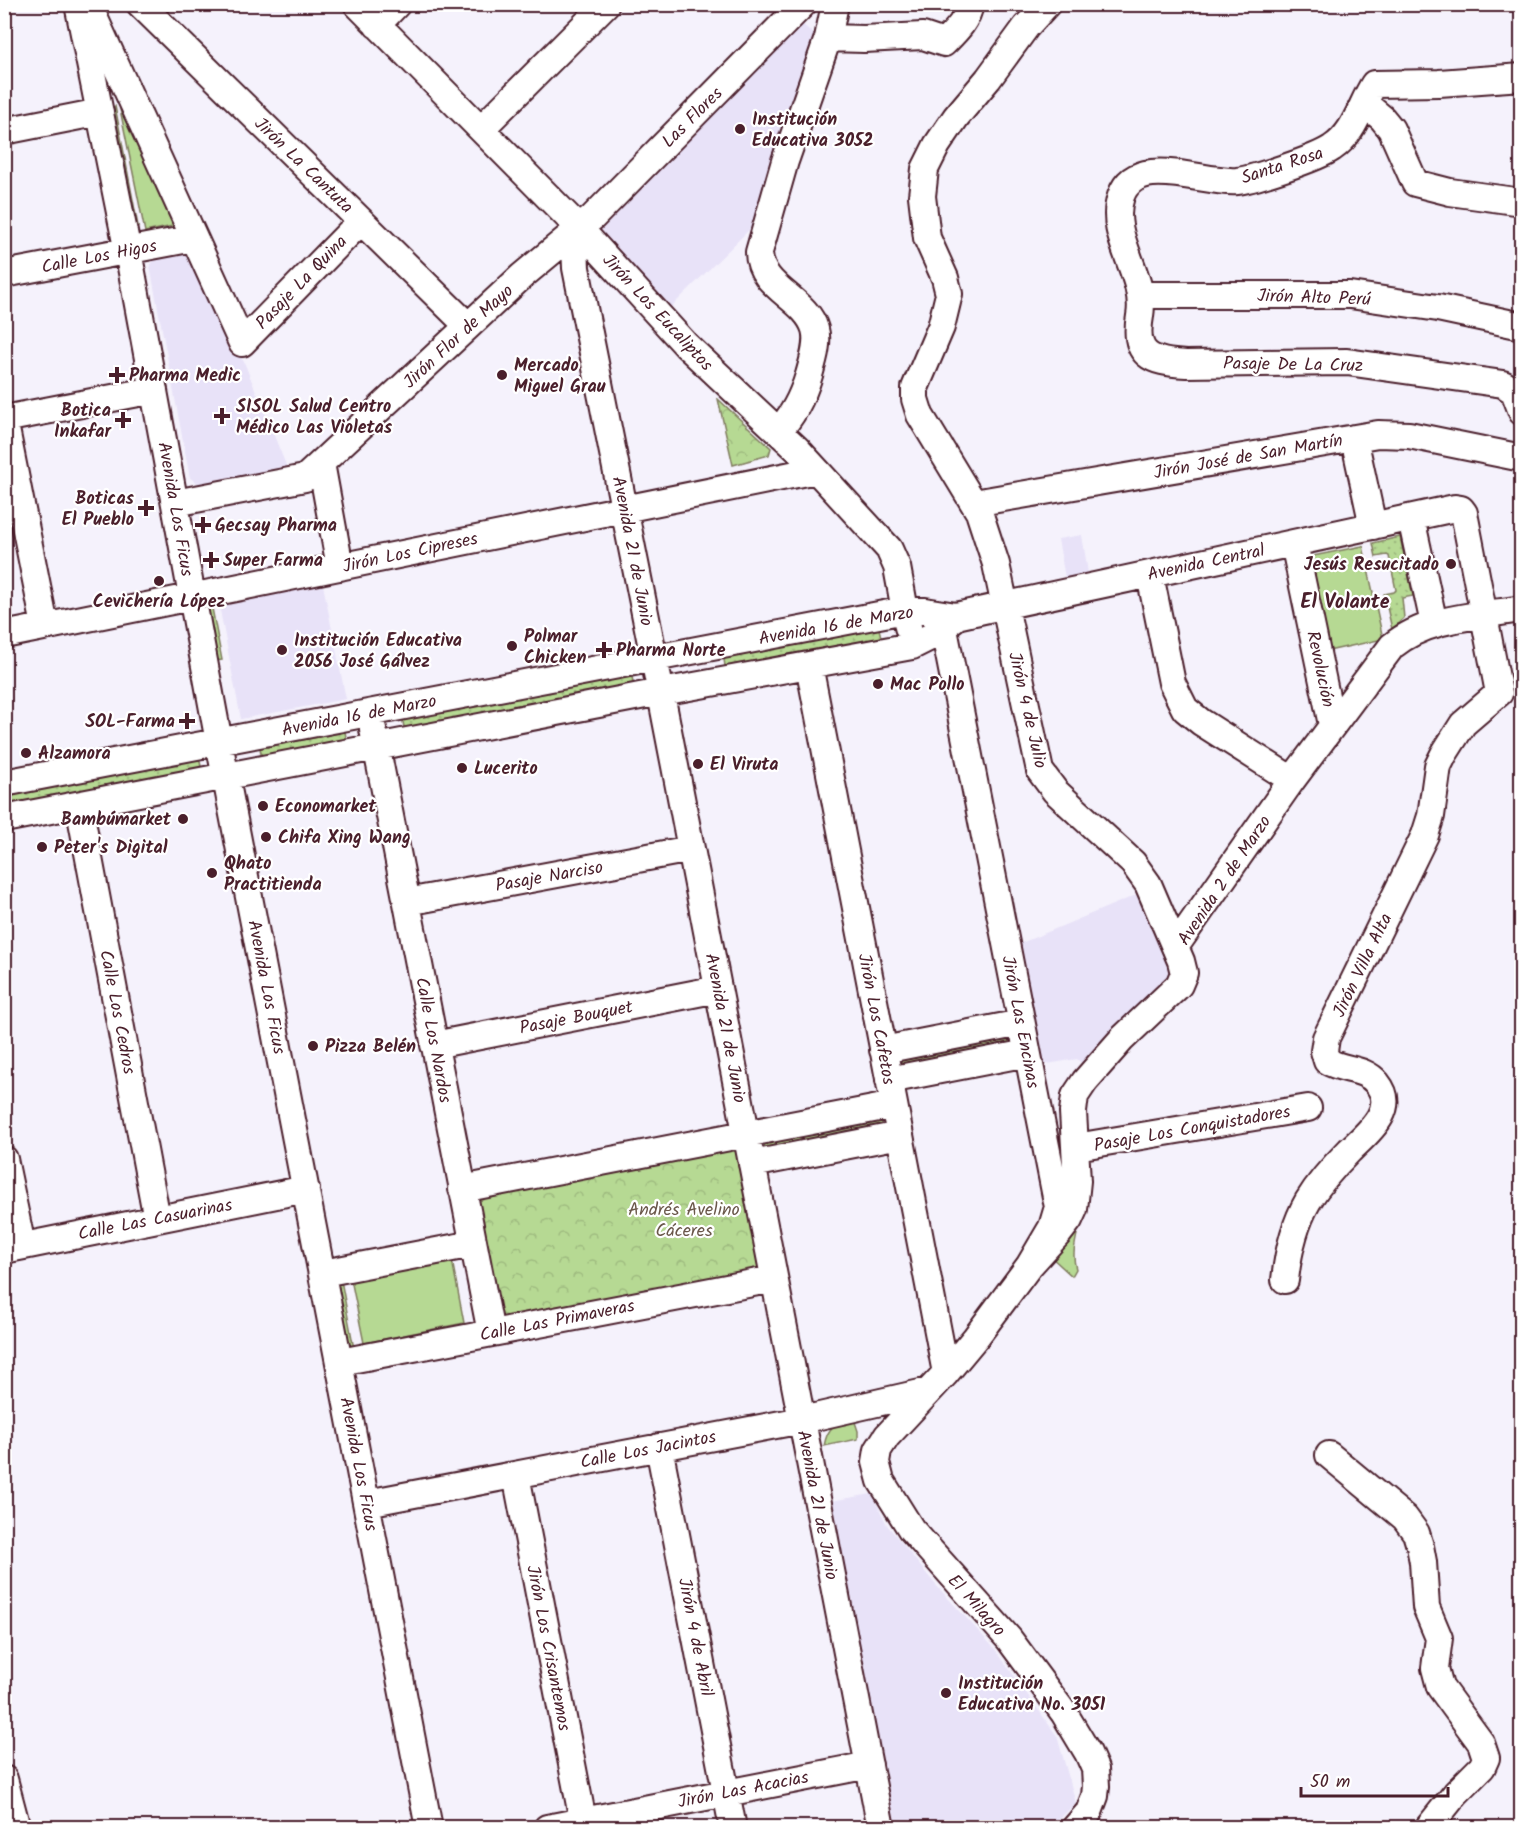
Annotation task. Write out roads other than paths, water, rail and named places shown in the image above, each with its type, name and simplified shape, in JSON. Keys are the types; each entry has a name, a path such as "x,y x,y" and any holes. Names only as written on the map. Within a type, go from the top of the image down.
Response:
{"street":[{"name":"Avenida Los Ficus","path":"78,4 429,1827"},
{"path":"88,4 194,238"},
{"name":"Jirón La Cantuta","path":"140,4 468,326"},
{"name":"Jirón Los Eucaliptos","path":"357,4 580,229 686,345 778,431 889,549 894,557 912,646"},
{"path":"377,25 397,4"},
{"path":"481,129 606,4"},
{"name":"Las Flores","path":"580,229 803,4"},
{"path":"778,431 791,415 807,383 815,351 815,331 807,314 765,273 760,263 759,252 785,161 828,38 835,4"},
{"path":"828,38 923,36 944,43 960,27 970,4"},
{"name":"Jirón 4 de Julio","path":"1047,4 1026,27 988,79 956,117 931,154 923,177 922,196 927,238 945,278 949,294 941,327 916,384 915,399 920,416 974,503 987,533 1040,771 1055,790 1144,876 1175,946"},
{"name":"Santa Rosa","path":"1140,296 1118,219 1120,198 1131,180 1140,175 1156,172 1238,181 1333,148 1350,130 1374,84 1439,83 1521,77"},
{"path":"1364,103 1391,129 1415,183 1450,192 1521,202"},
{"path":"4,131 100,112"},
{"name":"Pasaje La Quina","path":"194,238 242,343 361,221"},
{"name":"Jirón Flor de Mayo","path":"174,502 305,478 522,276 580,229"},
{"name":"Avenida 21 de Junio","path":"580,229 575,246 576,268 661,692 881,1827"},
{"name":"Calle Los Higos","path":"4,274 194,238"},
{"name":"Jirón Alto Perú","path":"1140,296 1350,295 1449,310 1521,326"},
{"name":"Pasaje De La Cruz","path":"1140,296 1138,342 1146,354 1158,360 1186,364 1310,362 1368,365 1507,385 1514,391 1521,412"},
{"path":"45,627 4,419 154,390"},
{"name":"Jirón José de San Martín","path":"974,503 1378,434 1398,434 1521,458"},
{"path":"1354,438 1373,526"},
{"path":"321,463 340,567"},
{"name":"Jirón Los Cipreses","path":"4,635 816,470"},
{"name":"Avenida Central","path":"947,619 1455,508 1461,509 1464,513 1485,615"},
{"path":"1411,518 1434,624"},
{"name":"Revolución","path":"1294,543 1332,725"},
{"path":"1150,575 1172,683 1180,702 1201,722 1292,780"},
{"name":"Avenida 2 de Marzo","path":"1029,1266 1059,1233 1074,1209 1076,1195 1073,1112 1075,1096 1085,1081 1122,1039 1179,985 1184,973 1175,946 1332,725 1392,646 1412,631 1434,624 1521,609"},
{"name":"Avenida 16 de Marzo","path":"4,783 905,610 947,619"},
{"name":"Jirón Villa Alta","path":"1285,1281 1291,1241 1302,1212 1319,1185 1348,1151 1376,1125 1383,1110 1383,1095 1376,1081 1366,1074 1336,1066 1327,1061 1324,1056 1324,1044 1425,835 1431,816 1436,773 1440,760 1463,724 1499,693 1485,615"},
{"name":"Avenida 16 de Marzo","path":"4,819 912,646 930,637 947,619"},
{"name":"Jirón Las Encinas","path":"929,1391 976,1337 1029,1266 1052,1227 1058,1207 1021,1023 947,619"},
{"name":"Jirón Los Cafetos","path":"809,665 946,1373"},
{"name":"Calle Los Nardos","path":"370,712 490,1333"},
{"name":"Calle Los Cedros","path":"79,805 157,1219"},
{"name":"Pasaje Narciso","path":"407,902 691,849"},
{"name":"Pasaje Bouquet","path":"434,1045 718,989"},
{"path":"883,1050 1021,1023"},
{"path":"889,1080 1027,1053"},
{"path":"462,1189 894,1105"},
{"name":"Pasaje Los Conquistadores","path":"1076,1148 1308,1108"},
{"path":"752,1164 900,1135"},
{"path":"4,1159 13,1248"},
{"name":"Calle Las Casuarinas","path":"13,1248 306,1189"},
{"path":"323,1273 473,1244"},
{"name":"Calle Las Primaveras","path":"340,1362 774,1279"},
{"name":"Calle Los Jacintos","path":"367,1503 802,1420 929,1391"},
{"name":"El Milagro","path":"929,1391 881,1444 876,1456 878,1472 897,1509 911,1529 1008,1639 1064,1713 1079,1737 1095,1769 1096,1786 1089,1812 1075,1827"},
{"name":"Jirón 4 de Abril","path":"659,1447 733,1827"},
{"path":"1329,1455 1405,1518 1416,1533 1423,1562 1426,1607 1439,1638 1435,1668 1437,1680 1485,1752 1484,1763 1478,1773 1456,1793 1428,1827"},
{"name":"Jirón Los Crisantemos","path":"516,1475 583,1821"},
{"name":"Jirón Las Acacias","path":"547,1827 869,1765"},
{"path":"4,1779 17,1827"}],"place":[{"name":"Institución Educativa 3052","path":"740,129"},
{"name":"Pharma Medic","path":"117,375"},
{"name":"Mercado Miguel Grau","path":"502,375"},
{"name":"SISOL Salud Centro Médico Las Violetas","path":"222,416"},
{"name":"Botica Inkafar","path":"123,420"},
{"name":"Boticas El Pueblo","path":"146,508"},
{"name":"Gecsay Pharma","path":"203,525"},
{"name":"Super Farma","path":"211,560"},
{"name":"Jesús Resucitado","path":"1451,564"},
{"name":"Cevichería López","path":"159,581"},
{"name":"Polmar Chicken","path":"512,646"},
{"name":"Institución Educativa 2056 José Gálvez","path":"282,650"},
{"name":"Pharma Norte","path":"604,650"},
{"name":"Mac Pollo","path":"878,684"},
{"name":"SOL-Farma","path":"187,721"},
{"name":"Alzamora","path":"26,753"},
{"name":"El Viruta","path":"698,764"},
{"name":"Lucerito","path":"462,768"},
{"name":"Economarket","path":"263,806"},
{"name":"Bambúmarket","path":"183,819"},
{"name":"Chifa Xing Wang","path":"266,837"},
{"name":"Peter's Digital","path":"42,847"},
{"name":"Qhato Practitienda","path":"212,873"},
{"name":"Pizza Belén","path":"313,1046"},
{"name":"Institución Educativa No. 3051","path":"946,1693"}],"district":[{"name":"El Volante","path":"1345,601"}],"park label":[{"name":"Andrés Avelino Cáceres","path":"684,1219"}]}
